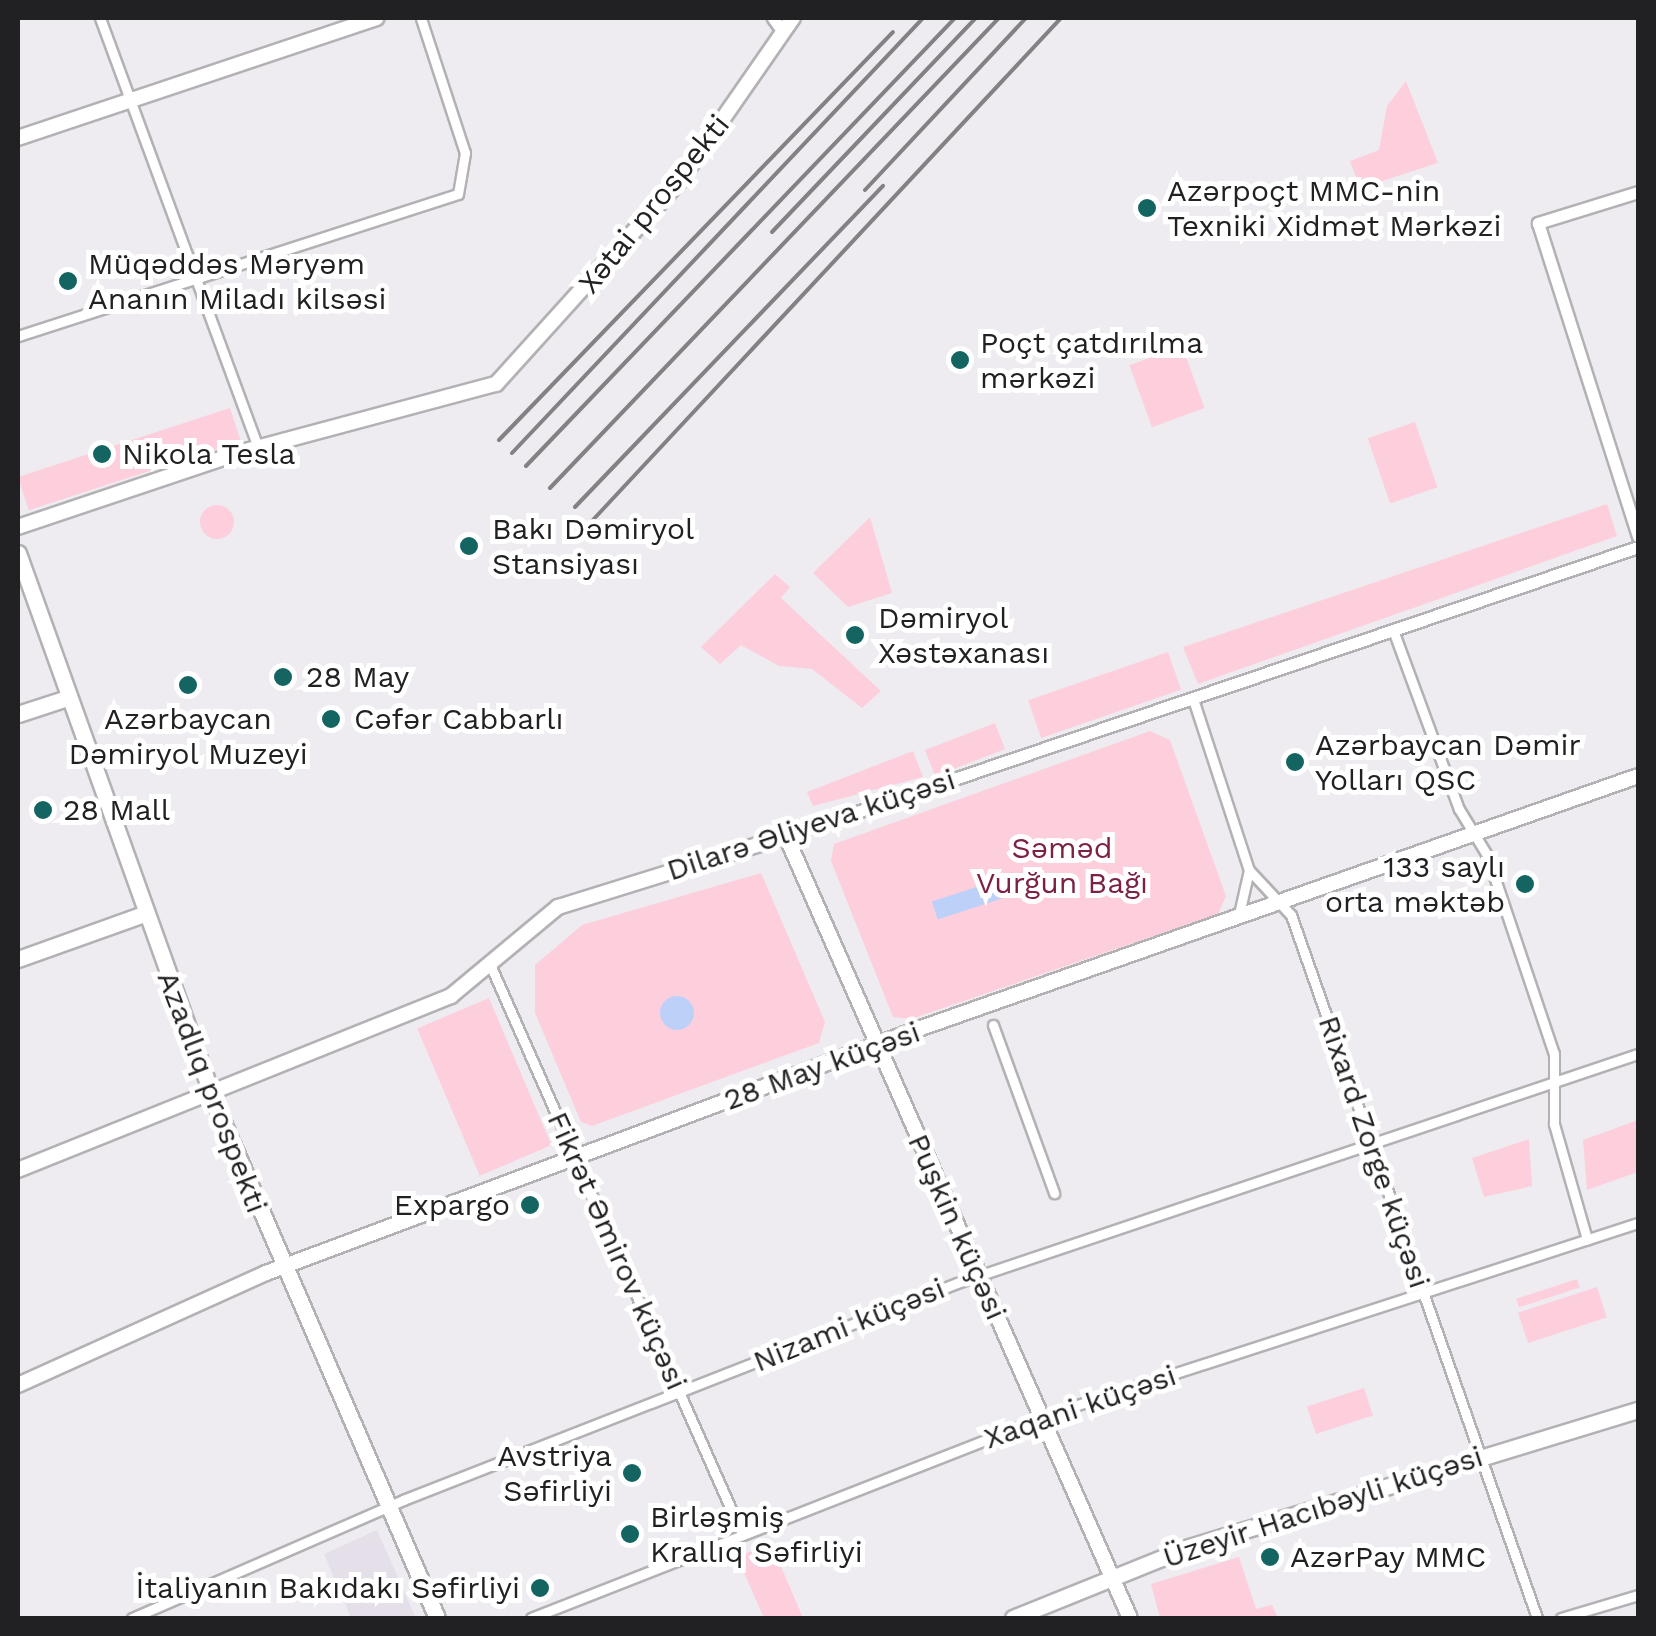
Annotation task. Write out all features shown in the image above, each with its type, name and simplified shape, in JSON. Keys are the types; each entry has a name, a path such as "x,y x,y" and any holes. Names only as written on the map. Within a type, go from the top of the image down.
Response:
{"main road":[{"path":"18,138 376,18"},
{"name":"Xətai prospekti","path":"258,448 502,380 681,179 794,18"},
{"path":"18,526 258,448"},
{"name":"Azadlıq prospekti","path":"18,553 144,914 212,1094 282,1267 437,1618"},
{"path":"18,714 67,698"},
{"name":"28 May küçəsi","path":"19,1380 282,1267 875,1045 1638,776"},
{"name":"Dilarə Əliyeva küçəsi","path":"18,1170 451,996 492,968 548,912 786,836"},
{"name":"Puşkin küçəsi","path":"786,836 1130,1618"},
{"path":"18,958 144,914"},
{"name":"Üzeyir Hacıbəyli küçəsi","path":"1013,1618 1111,1577 1481,1456 1638,1410"}],"street":[{"path":"100,18 258,448"},
{"path":"18,336 448,199 467,178 465,153 421,18"},
{"path":"774,18 784,32"},
{"path":"1638,192 1538,223 1638,536"},
{"name":"Dilarə Əliyeva küçəsi","path":"786,836 1638,547"},
{"path":"1393,630 1554,1054 1554,1124 1587,1239"},
{"path":"1193,699 1249,870 1247,902 1232,920"},
{"name":"Rixard Zorge küçəsi","path":"1249,870 1283,900 1537,1618"},
{"name":"Fikrət Əmirov küçəsi","path":"492,968 742,1532"},
{"path":"993,1024 1054,1193"},
{"name":"Nizami küçəsi","path":"132,1618 386,1507 978,1276 1638,1054"},
{"name":"Xaqani küçəsi","path":"531,1618 742,1532 1042,1418 1638,1223"},
{"path":"1561,1618 1638,1595"}],"shaded area":[{"path":"377,1530 416,1618 351,1618 324,1554"}],"green space":[{"path":"1406,81 1438,163 1360,188 1350,161 1379,150 1387,106"},
{"path":"1182,346 1205,408 1152,427 1129,365"},
{"path":"230,408 241,441 29,510 18,477"},
{"path":"1415,422 1437,487 1390,504 1368,438"},
{"path":"1607,504 1617,536 1198,684 1183,647"},
{"path":"217,505 229,510 234,522 229,534 217,539 205,534 200,522 205,510"},
{"path":"870,517 892,593 848,607 813,573"},
{"path":"775,574 790,587 781,598 881,691 862,708 812,669 779,666 741,645 720,664 701,647"},
{"path":"1168,652 1181,690 1041,738 1028,700"},
{"path":"995,723 1005,749 935,776 925,750"},
{"name":"Səməd Vurğun Bağı","path":"1150,731 1170,740 1226,896 1218,914 911,1019 893,1017 831,861 834,844"},
{"path":"913,751 923,777 813,806 807,792"},
{"path":"761,873 825,1022 819,1043 592,1126 581,1122 535,1013 535,965 582,925"},
{"path":"489,998 552,1145 480,1176 417,1028"},
{"path":"1638,1120 1638,1172 1587,1190 1583,1140"},
{"path":"1529,1139 1532,1186 1484,1197 1472,1158"},
{"path":"1577,1279 1580,1288 1519,1307 1516,1299"},
{"path":"1597,1287 1607,1317 1528,1343 1518,1313"},
{"path":"1364,1388 1373,1416 1316,1434 1307,1407"},
{"path":"771,1543 803,1618 764,1618 737,1557"},
{"path":"1239,1557 1256,1609 1272,1605 1278,1618 1160,1618 1151,1584"}],"water":[{"path":"1007,877 1013,895 938,919 932,901"},
{"path":"677,996 689,1001 694,1013 689,1025 677,1030 665,1025 660,1013 665,1001"}],"railway":[{"path":"512,453 923,18"},
{"path":"526,466 955,18"},
{"path":"772,232 976,18"},
{"path":"550,488 999,18"},
{"path":"865,190 1026,18"},
{"path":"591,522 1061,18"},
{"path":"499,440 893,32"},
{"path":"575,507 883,186"}],"place":[{"name":"Azərpoçt MMC-nin Texniki Xidmət Mərkəzi","path":"1147,208"},
{"name":"Müqəddəs Məryəm Ananın Miladı kilsəsi","path":"68,281"},
{"name":"Poçt çatdırılma mərkəzi","path":"960,360"},
{"name":"Nikola Tesla","path":"102,454"},
{"name":"Bakı Dəmiryol Stansiyası","path":"469,546"},
{"name":"Dəmiryol Xəstəxanası","path":"855,635"},
{"name":"28 May","path":"283,677"},
{"name":"Azərbaycan Dəmiryol Muzeyi","path":"188,685"},
{"name":"Cəfər Cabbarlı","path":"331,719"},
{"name":"Azərbaycan Dəmir Yolları QSC","path":"1295,762"},
{"name":"28 Mall","path":"43,810"},
{"name":"133 saylı orta məktəb","path":"1525,884"},
{"name":"Expargo","path":"530,1205"},
{"name":"Avstriya Səfirliyi","path":"632,1473"},
{"name":"Birləşmiş Krallıq Səfirliyi","path":"630,1534"},
{"name":"AzərPay MMC","path":"1270,1557"},
{"name":"İtaliyanın Bakıdakı Səfirliyi","path":"540,1588"}]}
